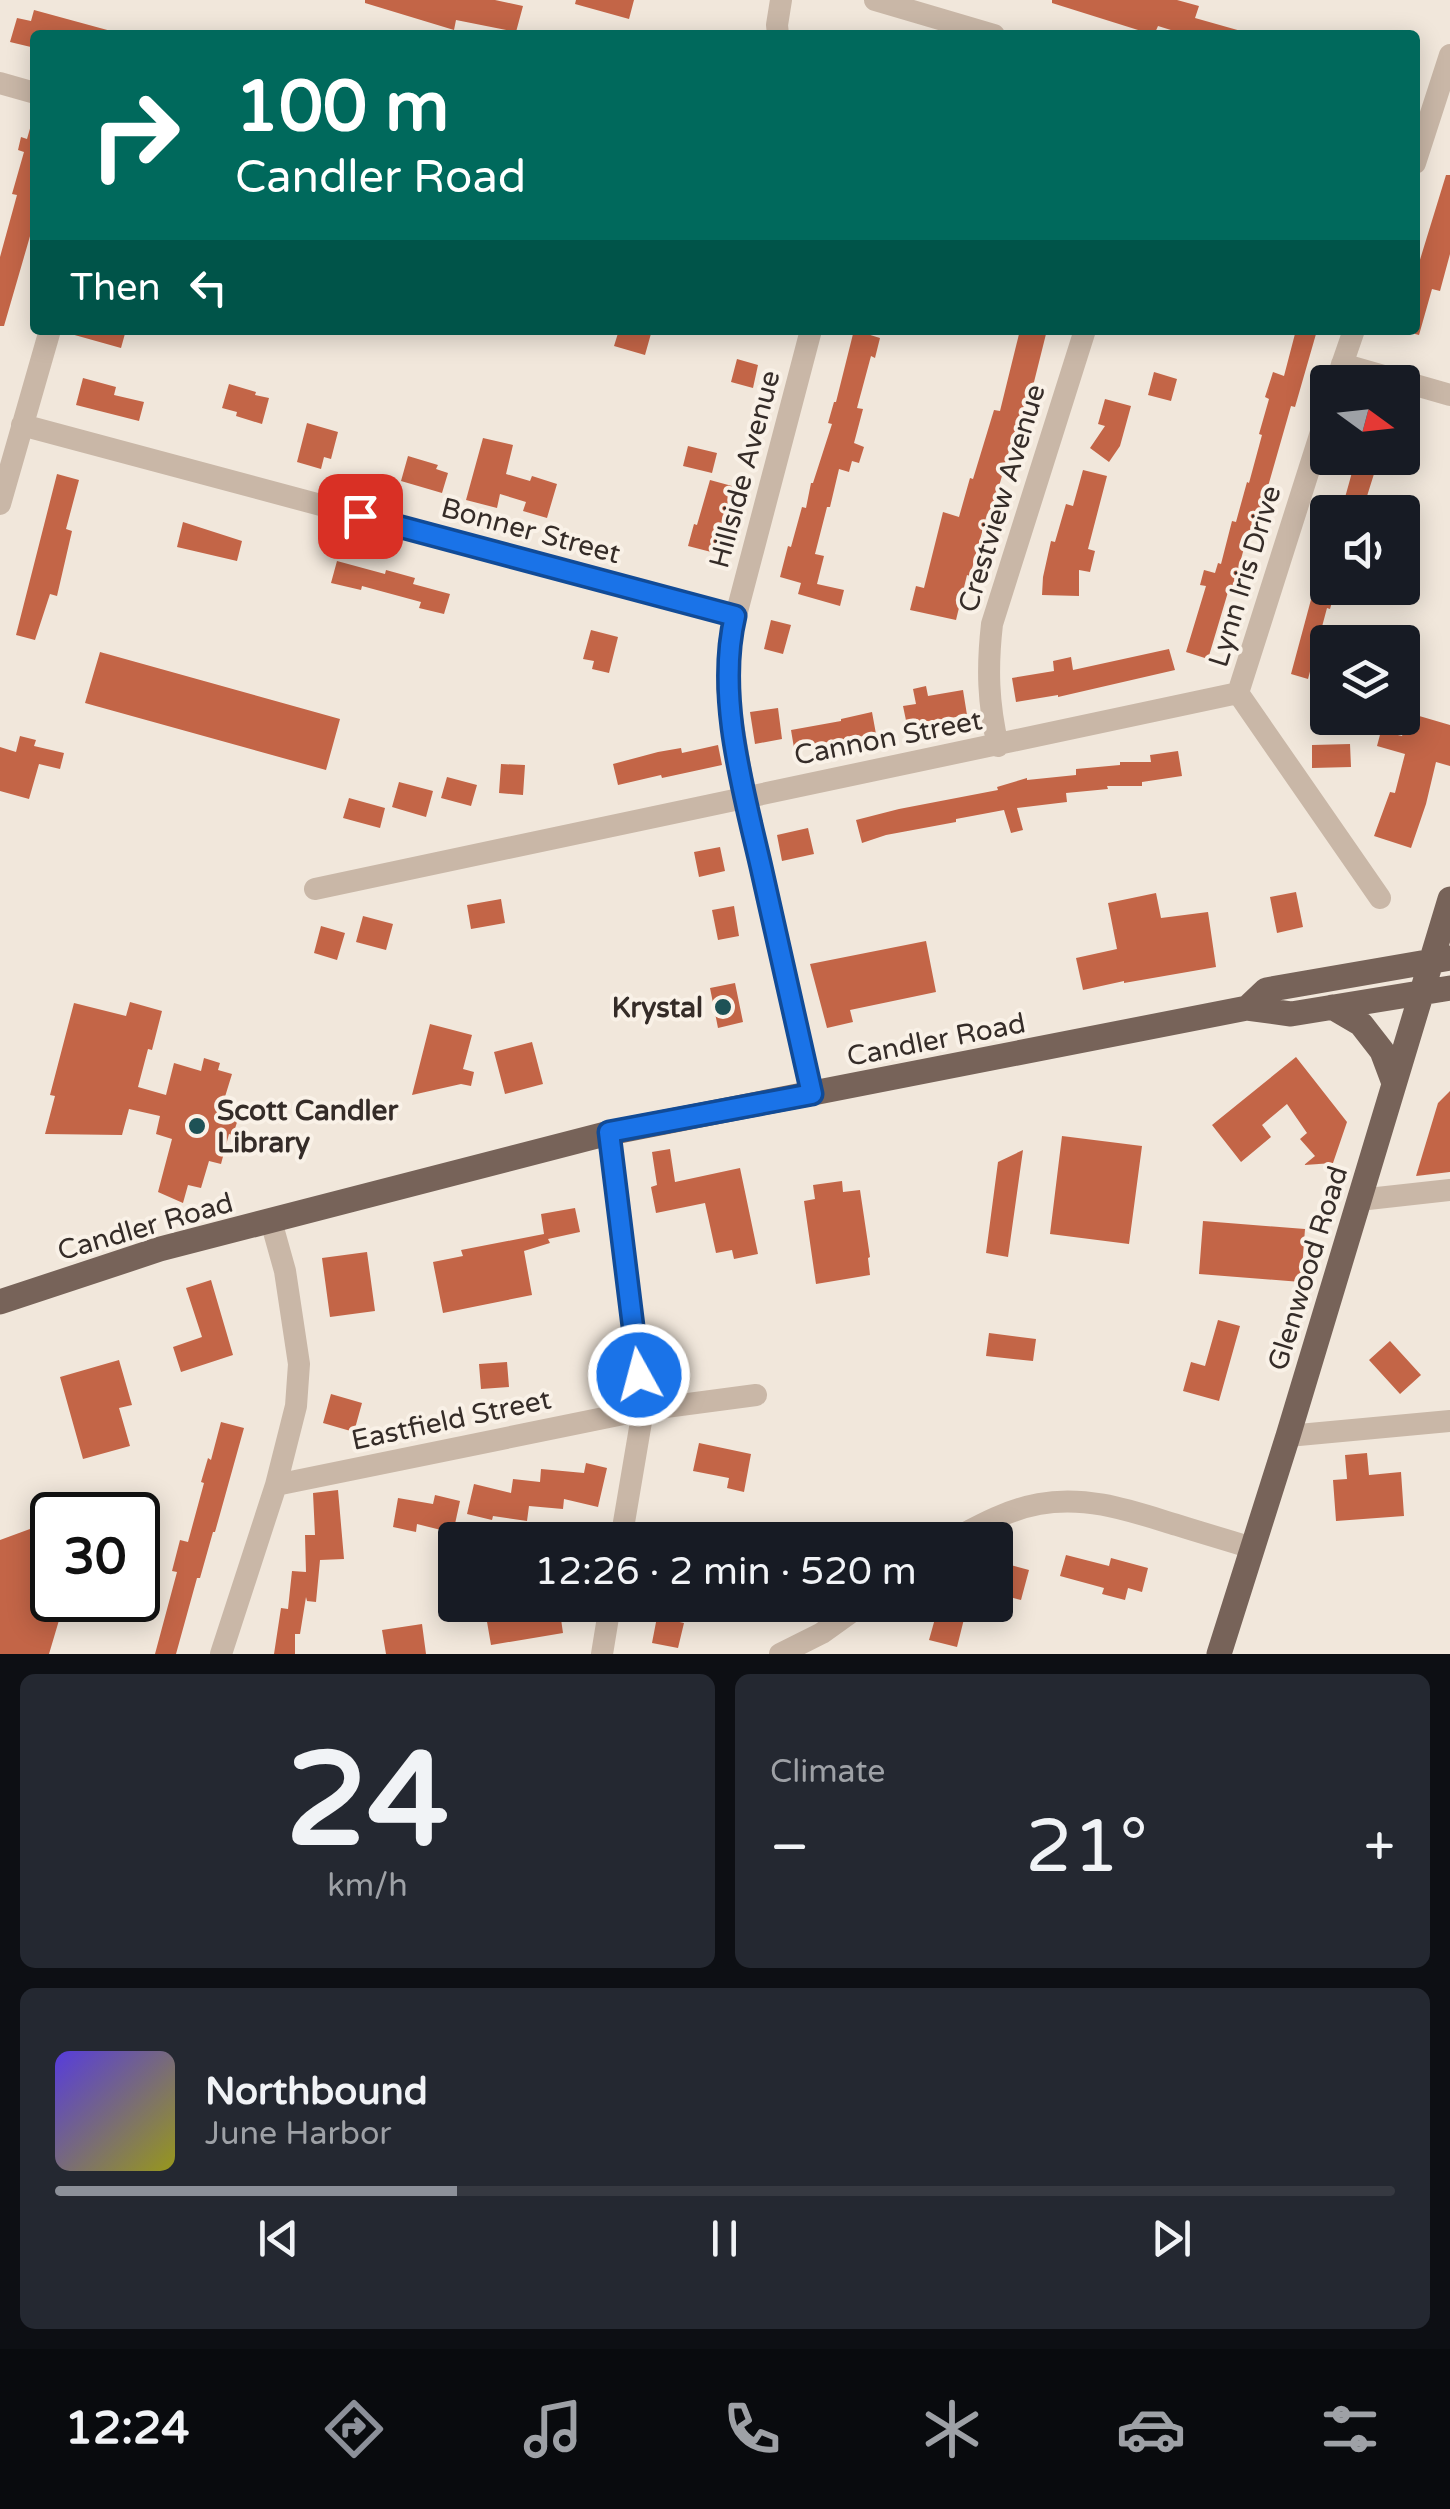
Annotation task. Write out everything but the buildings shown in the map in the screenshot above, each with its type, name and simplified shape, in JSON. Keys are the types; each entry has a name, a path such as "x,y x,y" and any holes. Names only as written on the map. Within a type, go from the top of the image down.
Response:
{"main road":[{"name":"Glenwood Road","path":"1219,1654 1421,992 1440,960 1450,899"},
{"name":"Candler Road","path":"1246,1008 1266,990 1440,960"},
{"name":"Candler Road","path":"0,1302 160,1249 609,1132 1246,1008 1291,1014 1450,988"},
{"path":"1332,1007 1361,1024 1382,1051 1394,1083"}],"street":[{"path":"778,30 781,0"},
{"path":"875,0 977,30"},
{"path":"1420,143 1450,55"},
{"path":"0,83 30,92"},
{"path":"0,504 49,335"},
{"name":"Hillside Avenue","path":"810,335 735,616 729,642 727,688 745,796 812,1094"},
{"name":"Crestview Avenue","path":"998,746 987,666 992,624 1082,335"},
{"path":"1342,365 1352,335"},
{"path":"1420,389 1450,395"},
{"name":"Bonner Street","path":"22,425 735,616"},
{"name":"Lynn Iris Drive","path":"1310,467 1238,694 1380,898"},
{"name":"Cannon Street","path":"314,889 1238,694"},
{"path":"609,1132 643,1410 624,1522"},
{"path":"1359,1200 1450,1190"},
{"path":"221,1654 276,1485 296,1406 299,1364 285,1272 271,1221"},
{"name":"Eastfield Street","path":"276,1485 643,1410 756,1396"},
{"path":"1288,1436 1450,1421"},
{"path":"987,1522 1038,1504 1090,1502 1252,1548"},
{"path":"602,1654 607,1622"},
{"path":"780,1654 837,1622"}],"place":[{"name":"Krystal","path":"723,1007"},
{"name":"Scott Candler Library","path":"197,1126"}],"route":[{"path":"360,516 735,616 729,642 727,688 745,796 812,1094 609,1132 639,1375"}]}
